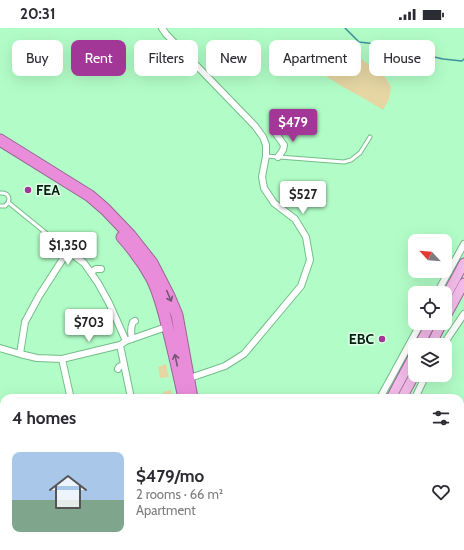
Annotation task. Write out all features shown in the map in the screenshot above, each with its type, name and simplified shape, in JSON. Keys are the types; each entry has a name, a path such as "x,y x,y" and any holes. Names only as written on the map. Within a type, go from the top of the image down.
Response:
{"highway":[{"path":"0,140 90,196 118,221 155,268 169,296 176,315 173,325"},
{"path":"0,148 78,197 99,213 125,240 146,269 173,325 184,379 190,394"},
{"path":"184,379 184,394"}],"main road":[{"path":"452,286 464,263"},
{"path":"452,305 464,283"},
{"path":"393,394 408,366"},
{"path":"404,394 411,382"}],"street":[{"path":"162,28 254,126 262,137 266,145 266,156 262,177 264,188 274,203 295,219 306,237 310,260 301,286 244,354 225,366 184,379"},
{"path":"274,131 284,145 283,150 278,157"},
{"path":"441,286 464,244"},
{"path":"20,354 25,322 39,296 68,251 84,263 98,283 126,342"},
{"path":"89,270 95,265"},
{"path":"89,270 101,269"},
{"path":"449,338 464,314"},
{"path":"131,394 124,364 126,342 131,333 132,324 135,322"},
{"path":"0,348 37,358 62,359 126,342 173,325"},
{"path":"382,394 417,330"},
{"path":"62,359 70,394"},
{"path":"118,369 124,364"},
{"path":"417,394 423,382"}],"lane":[{"path":"266,156 344,162 351,160 360,154 370,137"},
{"path":"0,193 4,193 8,196 9,203 68,251"},
{"path":"0,206 5,206 9,203"}],"shaded area":[{"path":"361,59 369,65 369,76 385,77 391,87 389,99 383,110 327,77 361,76"},
{"path":"166,364 169,377 160,378 158,367"},
{"path":"171,390 172,394 164,394 163,392"}],"waterway":[{"path":"345,28 359,42 376,44 393,52 421,54 443,59 462,61 464,59"}],"place":[{"name":"FEA","path":"28,190"},
{"name":"EBC","path":"382,339"}]}
